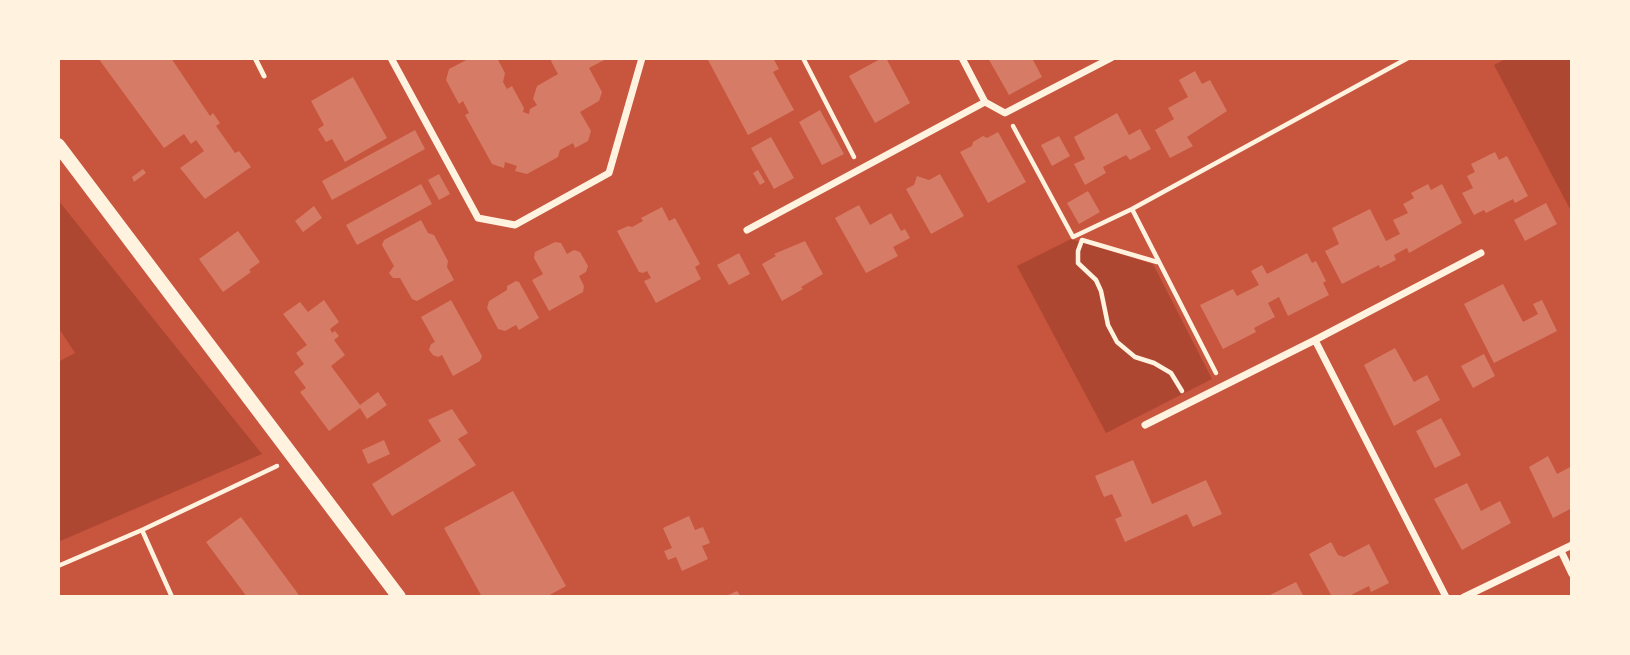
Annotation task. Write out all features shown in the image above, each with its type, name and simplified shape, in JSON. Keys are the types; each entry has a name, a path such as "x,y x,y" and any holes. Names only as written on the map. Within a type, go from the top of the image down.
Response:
{"main road":[{"path":"58,145 399,597"}],"street":[{"path":"391,58 478,218 515,225 609,173 642,58"},
{"path":"962,58 985,102 1005,113 1111,58"},
{"path":"747,230 985,102"},
{"path":"1145,425 1481,253"},
{"path":"1315,340 1446,597"},
{"path":"1464,597 1572,545"},
{"path":"1561,551 1572,574"}],"lane":[{"path":"255,58 264,76"}],"path":[{"path":"803,58 860,169"},
{"path":"1073,237 1132,209 1408,58"},
{"path":"1005,113 1073,237 1158,262"},
{"path":"1132,209 1222,385"},
{"path":"1082,240 1078,263 1096,280 1108,325 1117,342 1135,357 1154,363 1171,373 1184,393"},
{"path":"58,566 142,530 293,458"},
{"path":"142,530 172,597"}],"shaded area":[{"path":"1507,58 1572,58 1572,213 1494,65"},
{"path":"58,200 262,454 58,542 58,362 75,353 58,327"},
{"path":"1071,239 1153,264 1212,379 1106,433 1017,266"}],"building":[{"path":"98,58 171,58 210,116 213,113 220,123 216,126 235,153 239,151 251,167 205,199 180,168 204,151 196,140 191,144 184,134 164,148"},
{"path":"470,58 497,58 505,73 503,82 507,89 512,86 524,108 523,112 529,114 530,109 537,105 533,99 537,86 558,74 552,58 608,58 589,68 602,92 599,101 580,112 591,131 588,141 575,148 573,143 560,150 558,157 527,174 515,171 517,166 505,162 504,168 492,164 465,115 469,113 463,101 459,104 446,80 449,69"},
{"path":"707,58 773,58 779,69 773,72 794,110 748,135"},
{"path":"886,58 910,103 875,123 849,76"},
{"path":"988,58 1032,58 1042,77 1009,95"},
{"path":"1195,71 1202,84 1210,80 1227,111 1187,137 1193,146 1170,158 1155,130 1174,119 1168,108 1188,97 1179,80"},
{"path":"353,77 387,138 345,162 332,139 326,142 318,129 324,125 311,101"},
{"path":"820,110 844,154 822,165 799,122"},
{"path":"1117,113 1129,135 1140,129 1151,149 1130,160 1126,155 1103,167 1106,173 1085,185 1074,164 1085,159 1074,137"},
{"path":"415,130 425,149 332,200 322,181"},
{"path":"998,132 1026,182 988,203 960,152 983,136 987,138"},
{"path":"1059,136 1070,156 1052,166 1041,145"},
{"path":"771,137 794,178 774,189 751,148"},
{"path":"1495,152 1499,160 1507,156 1528,196 1515,203 1513,199 1486,213 1484,210 1474,215 1462,193 1473,188 1467,176 1475,172 1471,164"},
{"path":"143,169 146,173 134,182 132,177"},
{"path":"758,170 765,182 760,185 753,173"},
{"path":"439,174 450,194 439,200 428,180"},
{"path":"940,174 964,216 931,234 906,189 914,185 917,176 929,180"},
{"path":"421,184 432,204 357,245 346,225"},
{"path":"1428,184 1431,190 1442,184 1462,223 1409,253 1407,248 1394,255 1396,260 1380,268 1379,265 1342,284 1325,251 1339,244 1332,228 1370,209 1386,241 1400,234 1393,220 1408,213 1403,204 1414,198 1411,193"},
{"path":"1088,191 1100,212 1079,224 1067,203"},
{"path":"1546,203 1557,224 1525,241 1514,220"},
{"path":"859,205 870,225 891,213 901,231 905,229 910,238 893,247 898,256 866,273 835,218"},
{"path":"314,206 322,218 303,232 295,221"},
{"path":"662,207 669,221 675,218 700,264 695,267 701,279 656,303 644,281 651,278 647,271 639,272 617,231 632,227 643,221 641,218"},
{"path":"421,220 428,233 434,235 448,261 447,267 454,280 417,301 412,299 400,278 393,278 389,273 394,266 382,245 384,240"},
{"path":"238,231 260,262 223,292 199,259"},
{"path":"805,241 823,274 782,301 762,264 776,256 774,254"},
{"path":"555,242 561,243 567,254 574,250 580,252 588,266 586,272 579,276 584,286 583,292 549,311 532,280 543,274 534,258 535,252"},
{"path":"739,253 750,274 729,285 717,265"},
{"path":"1307,253 1312,263 1316,261 1326,281 1323,283 1329,295 1288,316 1279,297 1268,303 1275,317 1254,328 1256,332 1223,349 1200,305 1233,289 1237,296 1259,285 1251,271 1262,265 1267,274"},
{"path":"516,281 539,318 519,330 516,325 505,331 498,329 487,308 489,301"},
{"path":"1503,284 1523,322 1538,314 1533,304 1542,300 1557,331 1494,363 1464,304"},
{"path":"324,300 339,322 330,329 339,336 334,340 345,355 331,366 360,405 378,392 387,405 367,419 360,408 329,431 300,392 306,388 294,372 304,364 296,353 307,345 283,314 300,302 308,312"},
{"path":"451,300 482,356 480,361 453,376 442,355 438,357 429,350 435,342 421,317"},
{"path":"1395,348 1414,382 1427,375 1440,400 1394,426 1364,365"},
{"path":"1484,354 1495,376 1473,388 1461,366"},
{"path":"452,409 468,433 458,439 476,465 392,516 372,484 441,441 428,420"},
{"path":"1441,418 1461,455 1435,468 1416,431"},
{"path":"384,440 390,454 368,464 362,450"},
{"path":"1548,456 1557,474 1572,466 1572,508 1553,518 1529,467"},
{"path":"1133,460 1152,504 1206,480 1222,514 1193,527 1187,514 1125,542 1115,519 1122,516 1112,494 1104,497 1095,476"},
{"path":"1467,483 1481,511 1500,501 1511,523 1462,550 1434,499"},
{"path":"513,491 566,586 546,597 482,597 444,528"},
{"path":"689,516 695,530 703,527 710,543 702,546 708,559 682,571 676,557 668,560 664,551 672,548 663,528"},
{"path":"241,517 300,597 247,597 206,542"},
{"path":"1331,542 1338,555 1344,557 1369,544 1389,583 1371,592 1369,586 1347,597 1332,597 1309,554"},
{"path":"1296,582 1304,597 1266,597"},
{"path":"737,591 741,597 724,597"}]}
